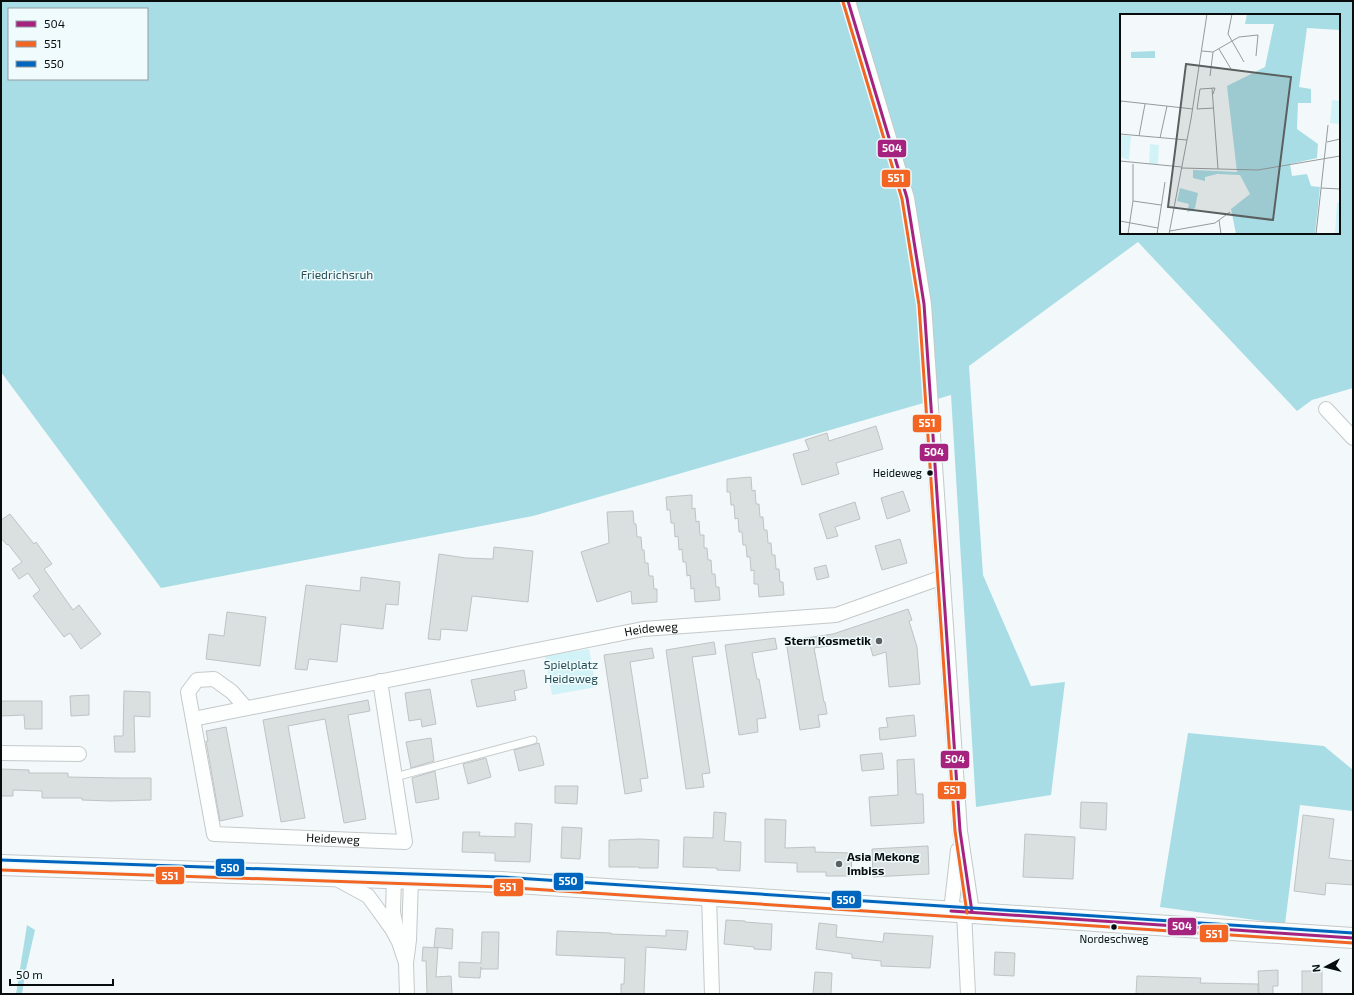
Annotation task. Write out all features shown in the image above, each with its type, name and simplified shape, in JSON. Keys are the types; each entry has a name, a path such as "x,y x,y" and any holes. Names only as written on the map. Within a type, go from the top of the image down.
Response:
{"main road":[{"path":"1,865 517,883 1353,938"}],"street":[{"path":"848,1 907,198 924,304 960,831 968,994"},
{"path":"1326,409 1353,438"},
{"name":"Heideweg","path":"193,719 643,629 836,616 943,577"},
{"name":"Heideweg","path":"246,708 232,692 214,679 197,680 188,692 214,834 405,842 380,681"},
{"path":"1,753 79,754"},
{"path":"960,831 963,912"},
{"path":"332,876 368,896 386,918 399,942"},
{"path":"402,879 393,912 399,942 406,963"},
{"path":"402,879 409,940 406,963 407,994"},
{"path":"709,896 712,994"}],"lane":[{"path":"395,777 533,740"}],"green space":[{"name":"Friedrichsruh","path":"1,1 1353,1 1353,388 1312,400 1297,411 1138,242 969,366 983,575 1031,686 1065,682 1051,795 976,807 951,395 533,516 161,588 1,372"},
{"name":"Spielplatz Heideweg","path":"589,649 596,687 552,695 545,656"},
{"path":"1188,733 1324,746 1353,770 1353,811 1300,805 1285,924 1160,907"},
{"path":"27,925 35,930 22,994 16,994"}],"building":[{"path":"876,426 883,449 836,463 839,474 802,485 793,454 809,450 805,440 827,433 829,441"},
{"path":"751,477 752,491 755,490 756,504 759,504 760,517 763,517 764,530 767,530 768,543 771,543 772,555 775,555 776,569 779,569 780,582 783,582 784,595 759,597 758,584 754,584 754,570 751,571 750,557 747,557 746,545 743,545 742,532 739,532 738,518 735,519 734,505 731,505 730,492 727,492 727,479"},
{"path":"903,491 910,511 887,519 881,498"},
{"path":"692,495 692,509 695,508 696,522 699,521 700,535 704,535 704,548 707,548 708,560 711,560 712,574 715,574 716,587 719,587 720,600 695,602 694,588 691,589 690,575 687,576 686,562 683,562 682,549 679,550 678,536 675,537 674,523 671,523 670,510 667,510 666,497"},
{"path":"855,502 860,519 835,527 838,536 827,539 819,514"},
{"path":"633,511 637,537 641,537 645,563 648,563 649,576 653,576 654,589 657,589 657,602 632,604 631,591 597,602 581,552 609,543 607,512"},
{"path":"10,514 34,544 36,542 52,564 44,569 73,610 79,605 101,634 81,649 70,633 64,637 33,596 40,590 28,573 19,579 12,569 22,562 8,544 7,545 1,538 1,520"},
{"path":"900,539 907,563 882,570 875,546"},
{"path":"494,547 533,551 528,602 472,596 467,631 441,629 440,640 428,639 439,554 466,558 493,559"},
{"path":"826,565 829,577 817,580 814,568"},
{"path":"361,577 400,582 398,605 386,604 383,629 341,624 337,662 309,659 307,670 295,669 306,585 360,591"},
{"path":"908,609 912,620 909,621 917,647 920,684 889,687 886,652 873,656 867,635 835,645 814,648 827,714 818,715 820,727 800,730 786,641 833,634"},
{"path":"227,612 266,617 260,666 206,659 209,634 224,636"},
{"path":"775,638 777,649 752,653 757,679 759,679 766,718 757,719 758,732 739,735 725,645"},
{"path":"714,642 716,654 692,657 710,773 702,774 704,787 686,789 666,650"},
{"path":"652,648 654,658 630,662 648,778 640,779 642,791 625,794 604,655"},
{"path":"524,670 527,688 514,691 516,700 477,707 471,680"},
{"path":"430,689 436,724 422,727 421,719 409,721 405,693"},
{"path":"124,691 150,692 150,717 134,716 135,752 115,752 114,736 123,736"},
{"path":"89,695 89,715 71,716 70,696"},
{"path":"368,700 370,711 348,715 366,819 344,823 325,719 288,726 305,818 281,822 263,720"},
{"path":"1,701 42,701 42,729 25,729 24,715 1,716"},
{"path":"914,715 916,736 880,740 879,728 888,727 886,718"},
{"path":"226,727 243,816 220,821 206,741 208,741 206,731"},
{"path":"431,738 434,761 411,768 406,742"},
{"path":"539,743 544,765 519,771 514,750"},
{"path":"882,753 884,769 862,771 860,755"},
{"path":"486,758 491,777 468,784 463,764"},
{"path":"914,759 916,794 923,794 924,823 871,826 869,797 898,795 897,760"},
{"path":"1,769 29,770 29,773 68,773 68,777 151,778 151,800 111,801 82,800 82,798 42,798 42,791 13,790 13,796 1,796"},
{"path":"435,771 439,799 416,803 412,778"},
{"path":"555,786 578,786 577,804 555,803"},
{"path":"1081,802 1107,803 1106,830 1080,828"},
{"path":"714,812 726,813 724,841 741,842 740,871 717,870 717,868 683,867 684,837 713,838"},
{"path":"1303,815 1334,819 1329,858 1353,861 1353,885 1326,883 1325,895 1294,891"},
{"path":"765,819 786,820 785,848 815,847 815,852 852,853 851,876 826,876 826,872 797,872 797,863 765,862"},
{"path":"515,823 532,824 530,862 495,861 495,853 462,852 463,832 480,832 479,836 515,837"},
{"path":"562,827 582,828 580,859 561,858"},
{"path":"1025,834 1075,837 1073,879 1023,877"},
{"path":"609,840 659,840 658,868 609,867"},
{"path":"928,846 929,874 873,877 872,849"},
{"path":"726,920 772,924 771,950 724,944"},
{"path":"819,923 837,925 836,937 883,942 884,933 933,936 930,968 881,966 881,961 852,958 852,954 816,949"},
{"path":"436,928 453,929 452,949 434,947"},
{"path":"666,930 688,931 686,950 646,947 644,994 621,994 621,984 624,984 625,958 556,955 557,931 666,936"},
{"path":"482,932 499,932 498,969 481,969 481,967 480,978 459,977 459,962 481,963"},
{"path":"423,947 438,948 436,977 451,976 452,994 427,994 426,961 422,961"},
{"path":"995,952 1015,953 1014,976 994,975"},
{"path":"1278,970 1278,986 1273,986 1273,994 1259,994 1258,971"},
{"path":"1302,971 1322,971 1322,994 1302,994"},
{"path":"815,972 832,973 831,994 813,994"},
{"path":"1137,976 1201,978 1200,983 1258,984 1258,994 1136,994"}],"transit line":[{"name":"504","path":"848,1 907,198 924,304 960,831 972,912"},
{"name":"551","path":"843,2 902,199 919,305 955,831 967,913"},
{"name":"550","path":"1,860 501,877 1353,933"},
{"name":"551","path":"1,870 501,887 1353,943"},
{"name":"504","path":"951,911 1353,938"}],"place":[{"name":"Heideweg","path":"930,473"},
{"name":"Stern Kosmetik","path":"879,641"},
{"name":"Asia Mekong Imbiss","path":"839,864"},
{"name":"Nordeschweg","path":"1114,927"}]}
